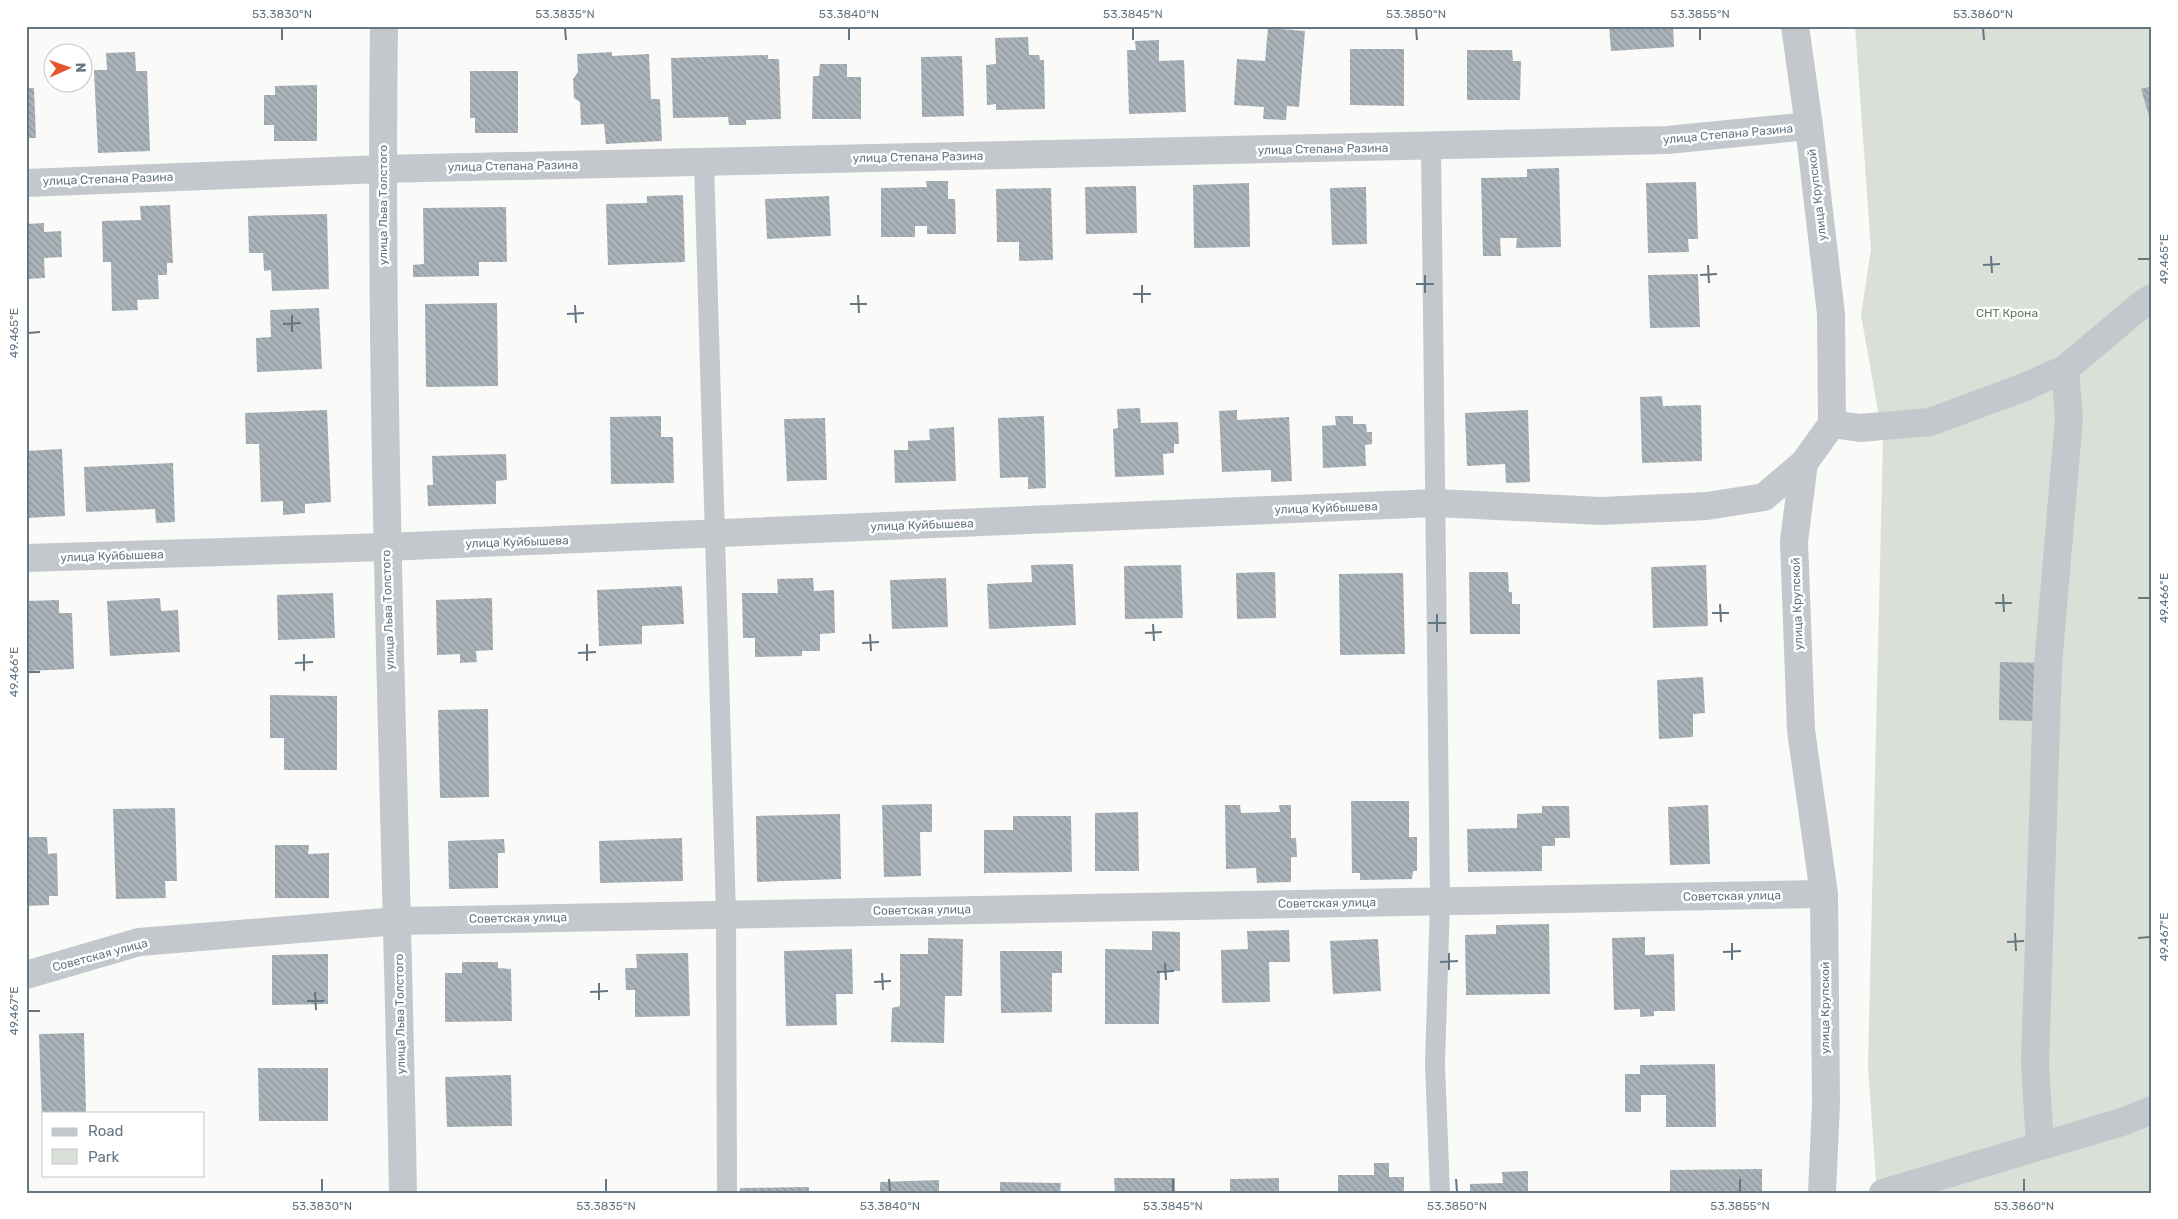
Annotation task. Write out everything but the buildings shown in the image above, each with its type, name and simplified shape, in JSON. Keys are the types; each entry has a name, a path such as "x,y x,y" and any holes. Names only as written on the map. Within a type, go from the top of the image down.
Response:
{"street":[{"name":"улица Льва Толстого","path":"384,26 382,169 386,547 398,921 403,1193"},
{"name":"улица Крупской","path":"1795,26 1831,314 1832,424 1804,463 1794,540 1801,730 1824,894 1826,1103 1822,1193"},
{"name":"улица Степана Разина","path":"26,182 382,169 1668,140 1809,126"},
{"path":"1832,424 1860,428 1930,422 2022,388 2065,369 2152,298"},
{"path":"2040,1146 2035,1062 2048,665 2068,418 2065,369"},
{"name":"улица Куйбышева","path":"26,558 386,547 1436,503 1601,511 1708,506 1764,497 1804,463"},
{"name":"Советская улица","path":"26,975 139,942 398,921 1824,894"},
{"path":"1883,1193 2122,1122 2152,1110"}],"lane":[{"path":"1430,146 1440,901 1435,1064 1440,1193"},
{"path":"704,162 726,914 728,1193"}],"green space":[{"name":"СНТ Крона","path":"1855,26 2152,26 2152,1193 1869,1193 1876,1181 1868,1067 1883,439 1861,315 1871,249"}]}
